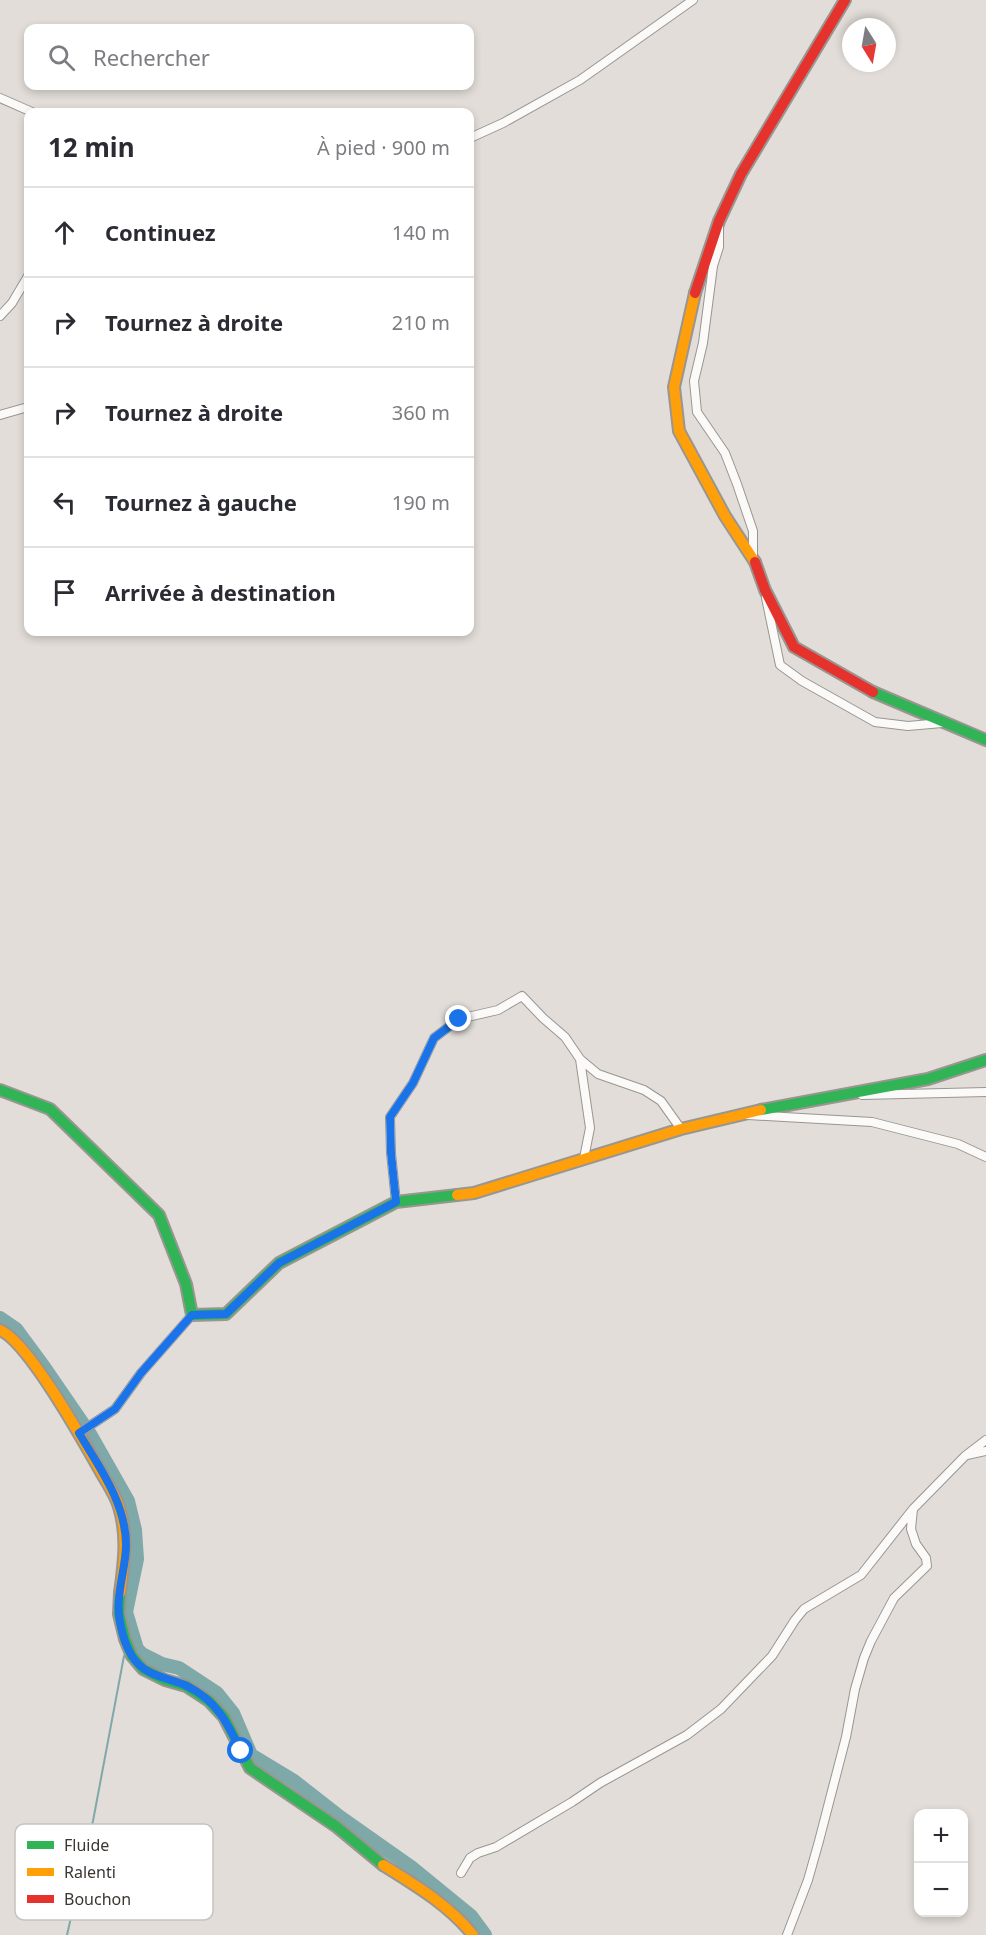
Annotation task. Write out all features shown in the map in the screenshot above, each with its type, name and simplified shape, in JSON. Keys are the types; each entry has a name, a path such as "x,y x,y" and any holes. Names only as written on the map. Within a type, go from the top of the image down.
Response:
{"street":[{"path":"474,136 503,123 580,80 693,0"},
{"path":"845,0 741,174 719,221 692,304 674,387 680,431 725,516 753,558 765,590 794,647 866,689 986,740"},
{"path":"0,98 24,108"},
{"path":"719,221 719,247 713,266 703,343 694,381 697,412 725,453 737,484 753,531 753,558"},
{"path":"0,316 12,303 24,283"},
{"path":"0,415 24,408"},
{"path":"765,590 780,665 802,681 875,722 908,726 946,722"},
{"path":"396,1202 390,1117 413,1083 434,1038 459,1019 498,1010 522,996 565,1037 580,1059 598,1074 644,1090 661,1101 681,1129"},
{"path":"580,1059 590,1128 584,1158"},
{"path":"81,1431 115,1409 141,1373 192,1315 226,1314 279,1263 396,1202 474,1193 736,1114 928,1079 986,1060"},
{"path":"0,1090 50,1109 159,1215 186,1284 192,1315"},
{"path":"843,1095 986,1092"},
{"path":"736,1114 872,1122 958,1144 986,1157"},
{"path":"0,1330 7,1333 26,1353 81,1431 119,1505 126,1544 118,1600 119,1614 132,1656 143,1669 165,1680 186,1686 209,1701 224,1717 250,1767 337,1827 380,1863 429,1894 466,1926 473,1935"},
{"path":"461,1873 470,1858 496,1847 600,1783 687,1735 721,1709 772,1656 804,1609 861,1575 913,1509 965,1456 986,1440"},
{"path":"965,1456 986,1451"},
{"path":"787,1935 808,1880 819,1841 864,1658 894,1598 927,1566 926,1558 916,1544 911,1529 913,1509"}],"waterway":[{"path":"0,1318 16,1329 44,1367 90,1434 128,1501 135,1530 137,1559 126,1612 137,1649 162,1664 179,1668 217,1693 233,1713 251,1755 294,1781 411,1867 471,1916 485,1935"},
{"path":"92,1824 124,1656"},
{"path":"67,1935 70,1920"}],"traffic: fast":[{"path":"873,692 986,740"},
{"path":"761,1110 928,1079 986,1060"},
{"path":"0,1090 50,1109 159,1215 186,1284 192,1315 226,1314 279,1263 396,1202 457,1195"},
{"path":"120,1593 119,1614 125,1639 132,1656 143,1669 165,1680 186,1686 209,1701 224,1717 250,1768 337,1827 383,1865"}],"traffic: slow":[{"path":"695,293 674,387 679,431 725,516 755,562"},
{"path":"457,1195 474,1193 681,1129 761,1110"},
{"path":"0,1330 12,1338 41,1373 70,1418 116,1499 122,1518 124,1539 120,1593"},
{"path":"383,1865 442,1905 473,1935"}],"traffic: jam":[{"path":"695,293 719,221 741,174 845,0"},
{"path":"755,562 765,590 794,647 873,692"}],"route":[{"path":"241,1751 224,1717 209,1701 186,1686 165,1680 143,1669 132,1656 119,1614 118,1600 126,1544 119,1505 79,1433 115,1409 141,1373 192,1315 226,1314 279,1263 396,1202 390,1117 413,1083 434,1038 459,1019"}]}
